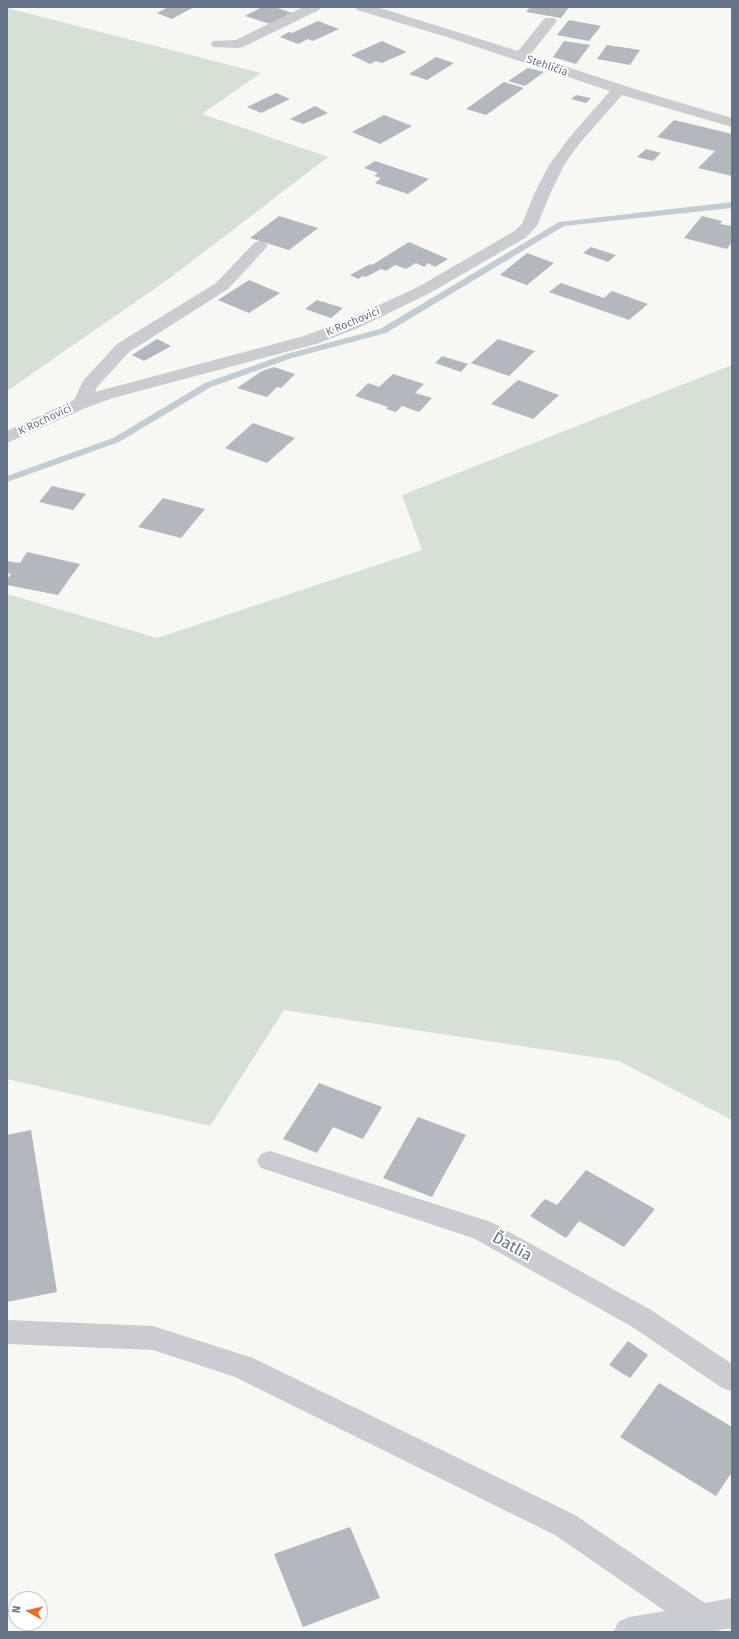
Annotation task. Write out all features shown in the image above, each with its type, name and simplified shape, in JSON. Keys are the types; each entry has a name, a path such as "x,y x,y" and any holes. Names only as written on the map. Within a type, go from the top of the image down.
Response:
{"street":[{"path":"218,44 238,44 314,7"},
{"name":"Stehličia","path":"362,7 426,25 618,90 732,123"},
{"path":"521,57 550,21"},
{"name":"K Rochovici","path":"7,438 82,403 114,392 310,340 350,325 393,305 471,264 519,235 529,226 542,194 557,165 574,141 618,90"},
{"path":"82,403 89,385 123,348 222,286 260,246"},
{"name":"Ďatlia","path":"270,1161 482,1230 641,1318 732,1379"},
{"path":"7,1332 153,1338 243,1367 565,1525 701,1618"},
{"path":"629,1632 732,1612"}],"shaded area":[{"path":"7,8 261,73 202,114 328,157 170,278 7,391"},
{"path":"732,365 732,1120 619,1061 284,1010 210,1126 7,1079 7,594 157,638 422,550 402,495"}],"building":[{"path":"168,7 194,7 172,19 157,13"},
{"path":"262,7 275,7 292,13 270,24 245,16"},
{"path":"530,7 569,7 561,18 526,12"},
{"path":"569,20 601,26 589,41 557,35"},
{"path":"318,21 339,29 313,41 308,39 298,44 280,37 289,32 292,33"},
{"path":"382,41 407,52 382,63 376,61 370,64 351,55"},
{"path":"564,41 590,45 576,64 553,57"},
{"path":"607,45 640,50 630,65 597,59"},
{"path":"436,57 454,63 427,80 409,74"},
{"path":"528,68 544,72 525,86 508,81"},
{"path":"504,82 524,88 486,115 466,109"},
{"path":"276,93 290,99 261,113 247,107"},
{"path":"576,95 591,98 586,103 571,99"},
{"path":"315,106 328,113 303,124 290,119"},
{"path":"384,115 412,126 380,144 352,132"},
{"path":"674,120 732,134 732,176 698,168 715,151 657,137"},
{"path":"646,149 661,153 653,161 637,157"},
{"path":"375,161 429,179 408,194 375,183 381,178 374,176 378,173 364,168"},
{"path":"279,216 318,228 289,250 250,238"},
{"path":"702,216 722,221 720,224 732,226 732,242 727,249 684,238"},
{"path":"409,242 448,259 435,267 428,263 424,267 416,263 406,269 395,265 386,271 381,269 366,277 363,276 358,279 350,275 370,264 372,265"},
{"path":"591,247 616,255 608,262 583,253"},
{"path":"527,253 554,263 527,285 500,275"},
{"path":"249,280 280,293 249,313 218,300"},
{"path":"561,283 604,298 612,291 648,304 629,320 549,292"},
{"path":"317,300 343,308 331,318 305,309"},
{"path":"157,339 171,346 144,361 132,355"},
{"path":"498,339 535,351 509,376 471,363"},
{"path":"442,356 468,364 461,372 435,363"},
{"path":"274,367 295,374 281,388 277,387 267,397 237,388 262,371"},
{"path":"393,374 424,384 415,393 432,398 419,412 402,406 396,412 386,409 388,407 355,396 368,383 379,387"},
{"path":"518,380 559,395 533,419 491,404"},
{"path":"253,423 295,438 267,463 225,448"},
{"path":"52,486 86,494 73,510 39,502"},
{"path":"163,498 205,509 181,538 138,527"},
{"path":"27,552 80,564 58,595 7,585 7,579 11,574 7,573 7,561 20,563"},
{"path":"319,1083 382,1107 363,1139 333,1127 317,1153 283,1139"},
{"path":"418,1117 466,1135 432,1197 383,1178"},
{"path":"31,1130 57,1292 7,1302 7,1135"},
{"path":"586,1170 655,1209 624,1247 579,1221 566,1238 530,1216 545,1199 557,1205"},
{"path":"628,1341 648,1355 630,1378 609,1365"},
{"path":"659,1383 732,1427 732,1472 716,1496 620,1437"},
{"path":"350,1527 380,1598 303,1627 274,1554"}],"waterway":[{"path":"7,479 116,440 208,385 289,356 383,331 562,224 732,205"}]}
